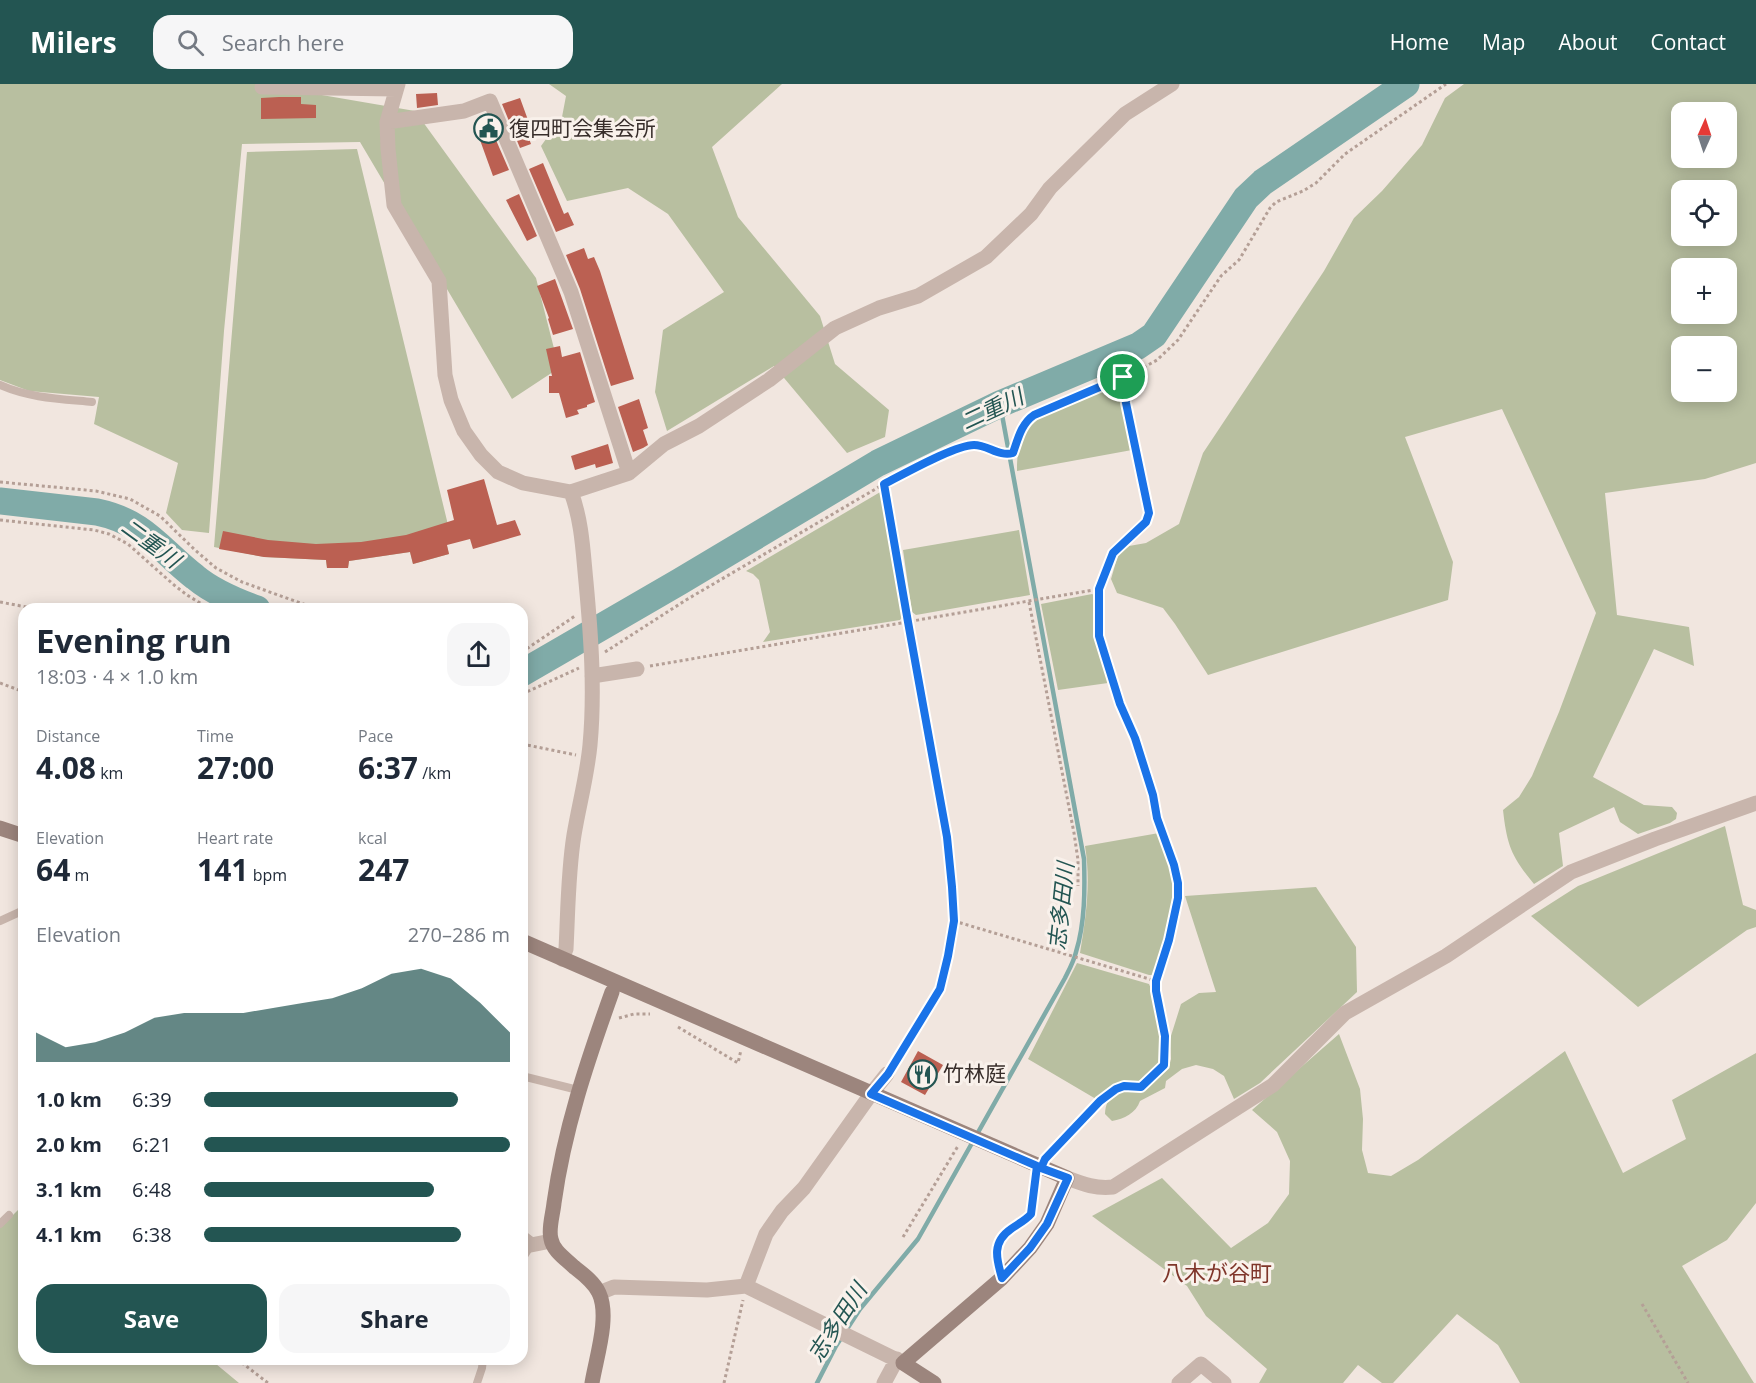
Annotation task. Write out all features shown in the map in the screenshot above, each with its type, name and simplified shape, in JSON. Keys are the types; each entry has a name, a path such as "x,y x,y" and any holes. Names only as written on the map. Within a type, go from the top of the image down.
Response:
{"street":[{"path":"262,87 397,86 387,122 394,205 439,281 445,375 451,400 464,431 481,455 498,472 524,483 571,492 629,473 664,444 699,426 769,380 835,328 879,308 918,296 986,257 1031,214 1050,188 1125,114 1172,84"},
{"path":"387,122 464,111 490,101 571,292 629,473"},
{"path":"561,959 566,949 574,836 588,758 591,663 582,540 577,508 571,492"},
{"path":"591,663 637,669"},
{"path":"528,944 614,987 1039,1167 1102,1189 1113,1187 1273,1085 1345,1013 1446,956 1571,872 1756,803"},
{"path":"0,828 18,834"},
{"path":"592,1383 602,1327 603,1307 599,1293 591,1281 558,1251 551,1241 550,1231 558,1178 578,1090 614,987"},
{"path":"746,1286 766,1234 782,1211 804,1188 871,1094 888,1074"},
{"path":"885,1383 900,1361 1002,1278 1030,1248 1047,1224 1068,1178"},
{"path":"528,1241 551,1241"},
{"path":"599,1293 614,1287 707,1290 746,1286 900,1361 934,1383"},
{"path":"1179,1383 1201,1364 1224,1383"}],"lane":[{"path":"0,385 20,394 35,397 92,402"},
{"path":"0,921 18,913"},
{"path":"528,1078 578,1090"},
{"path":"0,1224 9,1215"},
{"path":"477,1383 482,1365"}],"path":[{"path":"528,691 591,663 686,600 884,484 964,445 983,445 1005,455 1013,453 1021,431 1028,419 1034,415 1123,377 1156,360 1178,340 1221,276 1239,260 1269,208 1276,202 1316,183 1345,154 1446,84"},
{"path":"1002,1278 996,1257 999,1240 1031,1214 1039,1167 1045,1159 1100,1101 1124,1086 1141,1087 1164,1065 1165,1036 1156,981 1169,940 1178,898 1178,883 1135,738 1120,704 1099,636 1099,589 1113,553 1146,522 1149,513 1126,403 1123,377"},
{"path":"0,482 96,491 130,499 160,516 216,568 242,582 300,603"},
{"path":"884,484 947,837 954,921 940,989 888,1074"},
{"path":"0,520 94,530 110,534 128,544 174,585 200,603"},
{"path":"637,669 1099,589"},
{"path":"1029,601 1074,833 1078,861 1078,886"},
{"path":"0,602 18,605"},
{"path":"528,648 589,613"},
{"path":"0,683 18,690"},
{"path":"528,745 588,758"},
{"path":"954,921 1156,981"},
{"path":"601,1023 634,1014 650,1014 656,1017"},
{"path":"673,1023 738,1063 741,1049"},
{"path":"903,1237 965,1134"},
{"path":"724,1383 746,1286"},
{"path":"1642,1304 1688,1383"},
{"path":"245,1365 268,1383"}],"green space":[{"path":"0,84 319,84 316,94 415,111 536,278 559,368 512,399 360,142 242,144 224,331 209,533 182,530 166,513 178,463 94,424 99,397 29,391 0,380"},
{"path":"549,84 782,84 712,147 738,217 820,316 835,364 889,410 885,437 847,453 774,366 667,431 655,392 663,330 724,292 668,214 628,188 567,201 541,146 562,117 566,96"},
{"path":"1464,84 1756,84 1756,463 1705,479 1605,493 1617,615 1689,627 1694,666 1654,649 1593,777 1644,805 1672,807 1677,813 1676,819 1638,834 1620,822 1614,807 1559,833 1563,866 1534,884 1511,850 1503,810 1519,797 1532,776 1596,613 1502,409 1405,437 1453,562 1448,600 1208,675 1163,608 1117,593 1111,579 1118,555 1129,546 1146,543 1179,524 1203,453 1324,271 1354,218 1382,191 1422,145 1445,98"},
{"path":"357,149 449,529 443,531 449,554 413,564 410,552 349,561 348,568 327,568 326,560 264,557 214,547 247,152"},
{"path":"1116,385 1121,389 1132,450 1017,471 1021,439 1030,422 1058,407"},
{"path":"882,491 903,616 900,620 763,642 770,632 759,580 746,571"},
{"path":"1019,530 1030,595 916,615 912,612 903,550"},
{"path":"1092,594 1097,599 1096,637 1108,683 1058,690 1041,604"},
{"path":"1725,826 1743,905 1756,910 1756,927 1747,930 1638,1007 1531,916 1578,886"},
{"path":"1159,833 1172,870 1175,893 1169,929 1154,975 1080,953 1088,886 1085,846"},
{"path":"1316,887 1356,947 1357,992 1260,1083 1234,1099 1224,1076 1213,1069 1196,1065 1182,1069 1166,1081 1165,1088 1140,1101 1129,1115 1112,1121 1105,1114 1106,1106 1112,1096 1128,1091 1142,1091 1168,1069 1171,1059 1170,1039 1181,1004 1199,993 1216,992 1185,896"},
{"path":"1077,963 1149,984 1158,1022 1161,1054 1154,1069 1141,1082 1118,1084 1096,1099 1028,1059"},
{"path":"1339,1034 1360,1089 1363,1119 1362,1150 1368,1173 1391,1176 1418,1160 1565,1051 1623,1173 1686,1139 1672,1100 1756,1053 1756,1203 1727,1240 1682,1266 1754,1383 1520,1383 1498,1345 1457,1314 1393,1383 1382,1383 1358,1365 1343,1383 1259,1383 1267,1369 1206,1316 1187,1286 1092,1216 1162,1178 1231,1248 1268,1223 1289,1194 1290,1161 1277,1132 1252,1110"},
{"path":"18,1210 18,1365 217,1365 239,1383 0,1383 0,1228"}],"building":[{"path":"437,93 438,105 417,108 416,94"},
{"path":"301,97 301,104 316,105 316,118 261,119 261,98"},
{"path":"520,98 528,120 523,122 531,144 520,148 502,104"},
{"path":"489,124 509,170 493,176 476,129"},
{"path":"543,163 564,214 568,212 574,225 556,232 529,169"},
{"path":"519,194 537,236 527,241 506,200"},
{"path":"584,248 588,259 594,257 600,271 634,379 611,386 580,289 566,255"},
{"path":"555,279 573,329 553,335 537,286"},
{"path":"560,346 562,357 580,352 595,402 577,410 579,414 566,418 559,393 549,393 549,376 552,376 546,349"},
{"path":"639,399 648,428 643,430 648,445 633,452 618,407"},
{"path":"608,444 613,463 596,468 595,464 575,470 571,456"},
{"path":"484,479 497,525 515,520 521,535 473,549 470,539 447,545 449,554 413,564 410,552 349,561 348,568 327,568 326,560 264,557 219,549 223,531 268,540 316,544 361,542 406,535 454,520 447,490"},
{"path":"918,1051 943,1065 925,1095 901,1082"}],"waterway":[{"name":"二重川","path":"528,670 878,463 1000,404 1138,346 1154,335 1246,198 1263,182 1406,84"},
{"name":"志多田川","path":"817,1383 836,1346 860,1309 918,1239 1065,978 1079,941 1083,918 1084,859 1000,404"},
{"name":"二重川","path":"0,501 97,512 128,522 209,587 242,603"}],"place":[{"name":"復四町会集会所","path":"488,129"},
{"name":"竹林庭","path":"922,1074"}],"district":[{"name":"八木が谷町","path":"1217,1273"}],"route":[{"path":"1123,377 1126,403 1149,513 1146,522 1113,553 1099,589 1099,636 1120,704 1135,738 1178,883 1178,898 1169,940 1156,981 1166,1057 1164,1065 1141,1087 1124,1086 1100,1101 1045,1159 1041,1168 1068,1178 1047,1224 1030,1248 1002,1278 996,1257 999,1240 1031,1214 1037,1166 871,1094 888,1074 940,989 954,921 947,837 884,484 964,445 983,445 1005,455 1013,453 1028,419 1123,377"}]}
